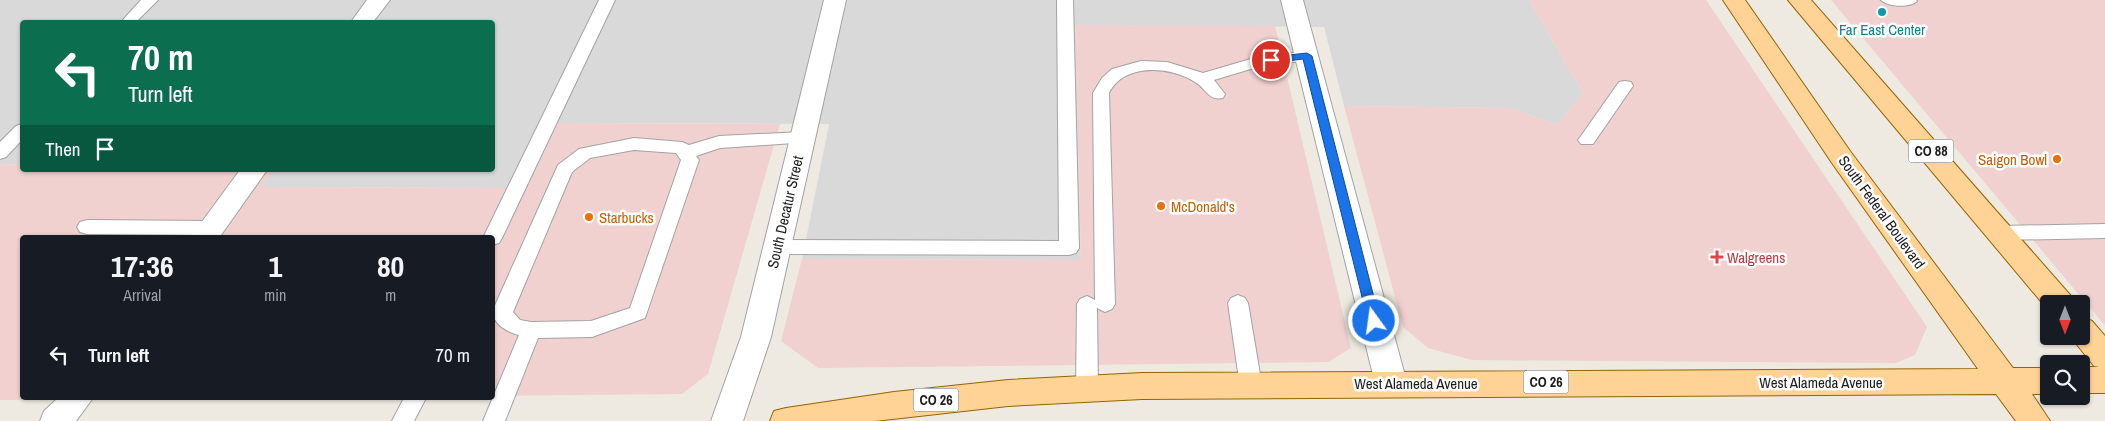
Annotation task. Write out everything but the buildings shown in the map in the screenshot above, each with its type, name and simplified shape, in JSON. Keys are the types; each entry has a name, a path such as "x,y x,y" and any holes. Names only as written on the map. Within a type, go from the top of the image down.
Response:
{"main road":[{"name":"South Federal Boulevard","path":"1734,0 1841,157 2034,421"},
{"name":"CO 88","path":"1799,0 2053,295"},
{"path":"2090,340 2105,357"},
{"path":"2090,380 2105,380"},
{"name":"West Alameda Avenue","path":"786,421 894,405 1008,393 1087,389 1391,383 2040,381"}],"street":[{"path":"363,20 378,0"},
{"name":"South Decatur Street","path":"727,421 756,337 835,0"},
{"path":"1292,0 1391,383"},
{"path":"208,232 253,172"},
{"path":"56,421 75,400"}],"lane":[{"path":"130,20 150,0"},
{"path":"493,235 607,0"},
{"path":"777,247 1069,248 1065,0"},
{"path":"1890,0 1909,1"},
{"path":"1202,79 1218,72 1253,62 1307,56"},
{"path":"1087,389 1096,304 1101,93 1109,80 1127,69 1152,66 1179,69 1202,79 1218,94"},
{"path":"1588,140 1625,86"},
{"path":"0,153 20,132"},
{"path":"685,153 719,142 802,138"},
{"path":"634,144 682,148 690,160 638,313 592,329 531,330 514,326 502,314 564,169 585,153 634,144"},
{"path":"87,227 208,232"},
{"path":"2001,233 2105,231"},
{"path":"1238,303 1251,386"},
{"path":"494,421 531,330"},
{"path":"403,421 414,400"}],"shaded area":[{"path":"0,0 1529,0 1583,93 1557,125 1511,108 1344,106 1324,27 1075,25 1081,260 802,259 829,124 558,123 527,188 261,187 272,172 495,172 495,20 20,20 20,165 0,164"},
{"path":"1529,0 1706,0 1927,327 1915,355 1896,363 1472,360 1428,348 1403,327 1344,106 1511,108 1557,125 1583,93"},
{"name":"Far East Center","path":"1831,0 2105,0 2105,325 2090,308 2090,295 2079,295"},
{"path":"1075,25 1275,26 1351,348 1328,362 818,368 781,341 802,259 1081,260"},
{"path":"558,123 780,124 708,374 682,394 495,396 495,235 20,235 20,400 0,400 0,164 20,165 20,172 272,172 262,187 527,188"}],"place":[{"name":"Far East Center","path":"1882,12"},
{"name":"Saigon Bowl","path":"2057,159"},
{"name":"McDonald's","path":"1161,206"},
{"name":"Starbucks","path":"589,217"},
{"name":"Walgreens","path":"1717,257"}],"route":[{"path":"1271,60 1307,56 1374,321"}]}
